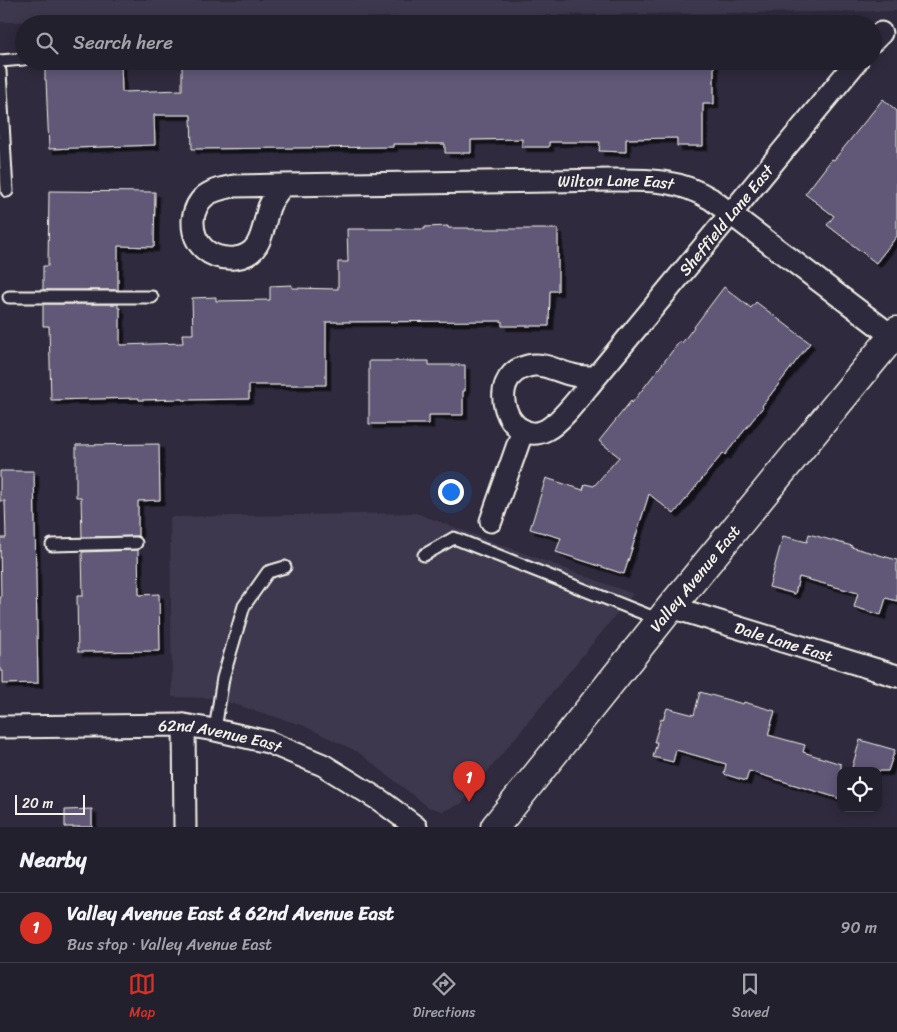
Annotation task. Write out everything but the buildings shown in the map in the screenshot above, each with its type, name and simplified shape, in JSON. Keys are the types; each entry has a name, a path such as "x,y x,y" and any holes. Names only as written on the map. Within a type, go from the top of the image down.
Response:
{"main road":[{"name":"Valley Avenue East","path":"495,827 665,613 895,335"}],"street":[{"name":"Sheffield Lane East","path":"523,430 540,432 552,427 560,420 850,70"},
{"name":"Wilton Lane East","path":"283,184 645,180 683,186 710,200 730,214 895,335"},
{"path":"491,521 523,430 513,423 507,414 504,401 508,380 519,370 530,365 540,365 575,376 596,377"},
{"name":"Dale Lane East","path":"665,613 897,676"},
{"path":"184,725 185,827"},
{"name":"62nd Avenue East","path":"0,727 184,725 268,742 323,765 381,801 416,827"}],"lane":[{"path":"0,61 15,60"},
{"path":"0,71 7,191"},
{"path":"9,297 152,297"},
{"path":"424,555 454,538 665,613"},
{"path":"52,545 136,543"},
{"path":"215,730 223,678 244,606 268,572 285,567"}],"shaded area":[{"path":"0,0 897,0 897,11 571,15 15,15 15,22 0,22"},
{"path":"416,513 633,594 461,804 443,811 428,807 358,752 302,725 214,698 172,697 170,517"}],"place":[{"name":"Valley Avenue East & 62nd Avenue East","path":"469,802"}]}
